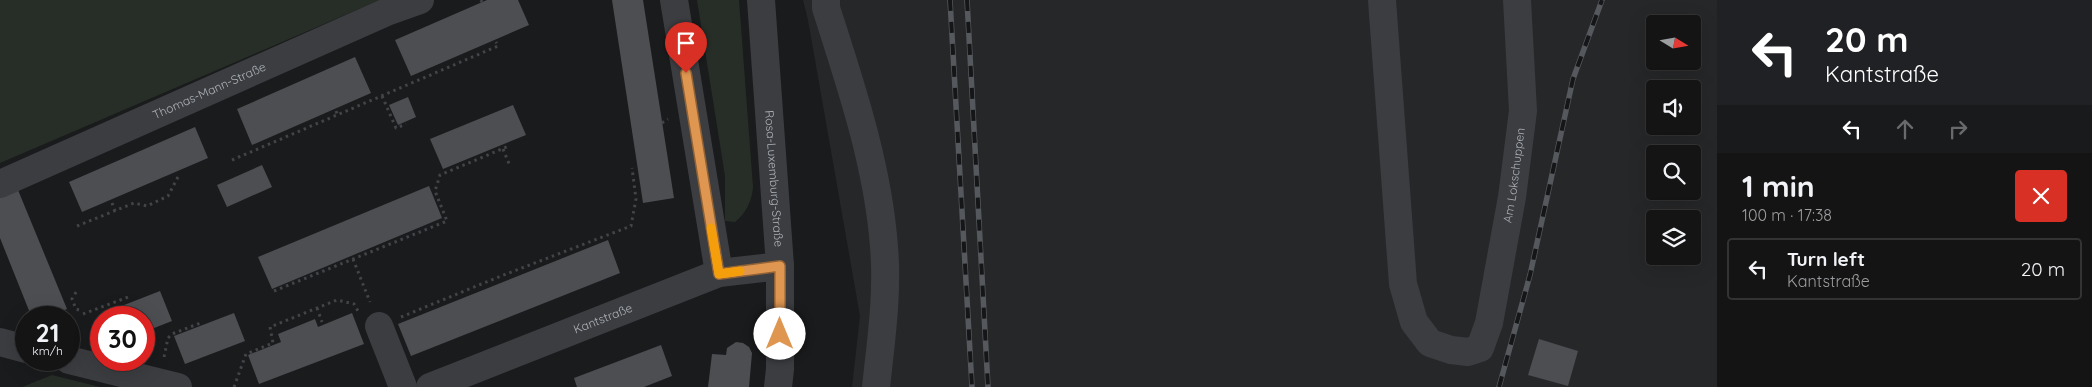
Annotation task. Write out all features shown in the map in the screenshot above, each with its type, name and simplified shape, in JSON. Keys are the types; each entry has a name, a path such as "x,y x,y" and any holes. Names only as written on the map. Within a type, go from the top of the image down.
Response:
{"street":[{"name":"Thomas-Mann-Straße","path":"0,184 389,11 420,0"},
{"path":"674,0 719,274"},
{"name":"Rosa-Luxemburg-Straße","path":"761,0 780,266 780,369 778,387"},
{"path":"826,0 826,8 858,109 877,190 883,239 883,317 876,387"},
{"name":"Am Lokschuppen","path":"1382,0 1403,284 1414,322 1430,343 1451,350 1468,352 1480,348 1489,323 1510,207 1523,111 1517,0"},
{"name":"Kantstraße","path":"430,387 719,274 780,266"},
{"path":"379,326 403,387"},
{"path":"0,342 15,346"},
{"path":"80,363 168,384"}],"path":[{"path":"232,160 281,137 338,116 498,46 496,42"},
{"path":"432,74 433,70"},
{"path":"382,96 396,128 406,124"},
{"path":"336,111 338,116"},
{"path":"274,291 447,220 435,191 440,175 509,146"},
{"path":"503,149 510,166"},
{"path":"234,387 246,354 273,343 270,327 338,300 354,304 370,328 379,326 631,226 636,199 632,168"},
{"path":"77,226 134,203 147,206 168,196 179,175"},
{"path":"112,203 115,211"},
{"path":"353,258 379,326"},
{"path":"76,292 72,299 76,309 82,313 131,296"},
{"path":"317,308 322,322"},
{"path":"168,384 168,338 172,334 203,322"}],"shaded area":[{"path":"0,0 380,0 0,163"},
{"path":"697,0 739,0 753,187 748,206 735,222 725,221 725,176"},
{"path":"803,0 1717,0 1717,387 852,387 860,316"},
{"path":"52,375 100,387 22,387"}],"building":[{"path":"487,0 518,0 529,25 411,76 395,40"},
{"path":"612,0 643,0 674,198 643,203"},
{"path":"355,57 371,93 252,145 237,109"},
{"path":"408,97 416,117 398,125 389,105"},
{"path":"513,105 526,135 443,169 430,139"},
{"path":"195,127 208,158 82,212 69,182"},
{"path":"262,165 272,187 227,207 217,185"},
{"path":"429,186 442,218 272,289 258,257"},
{"path":"18,190 66,306 27,306 0,238 0,197"},
{"path":"608,240 620,273 411,356 398,324"},
{"path":"160,291 172,321 155,328 155,306 122,306"},
{"path":"234,313 245,341 185,364 174,336"},
{"path":"352,313 364,344 259,384 248,355 281,342 278,334 315,319 318,327"},
{"path":"1539,339 1578,351 1568,386 1528,375"},
{"path":"736,342 743,343 749,347 752,353 749,387 708,387 712,354 726,355 727,348"},
{"path":"661,345 672,376 644,387 577,387 574,378"}],"railway":[{"path":"950,0 972,387"},
{"path":"967,0 988,387"},
{"path":"1499,387 1530,275 1573,79 1602,0"}],"slow traffic":[{"path":"711,228 719,274 740,271"}],"route":[{"path":"686,73 719,274 780,266 780,334"}]}
